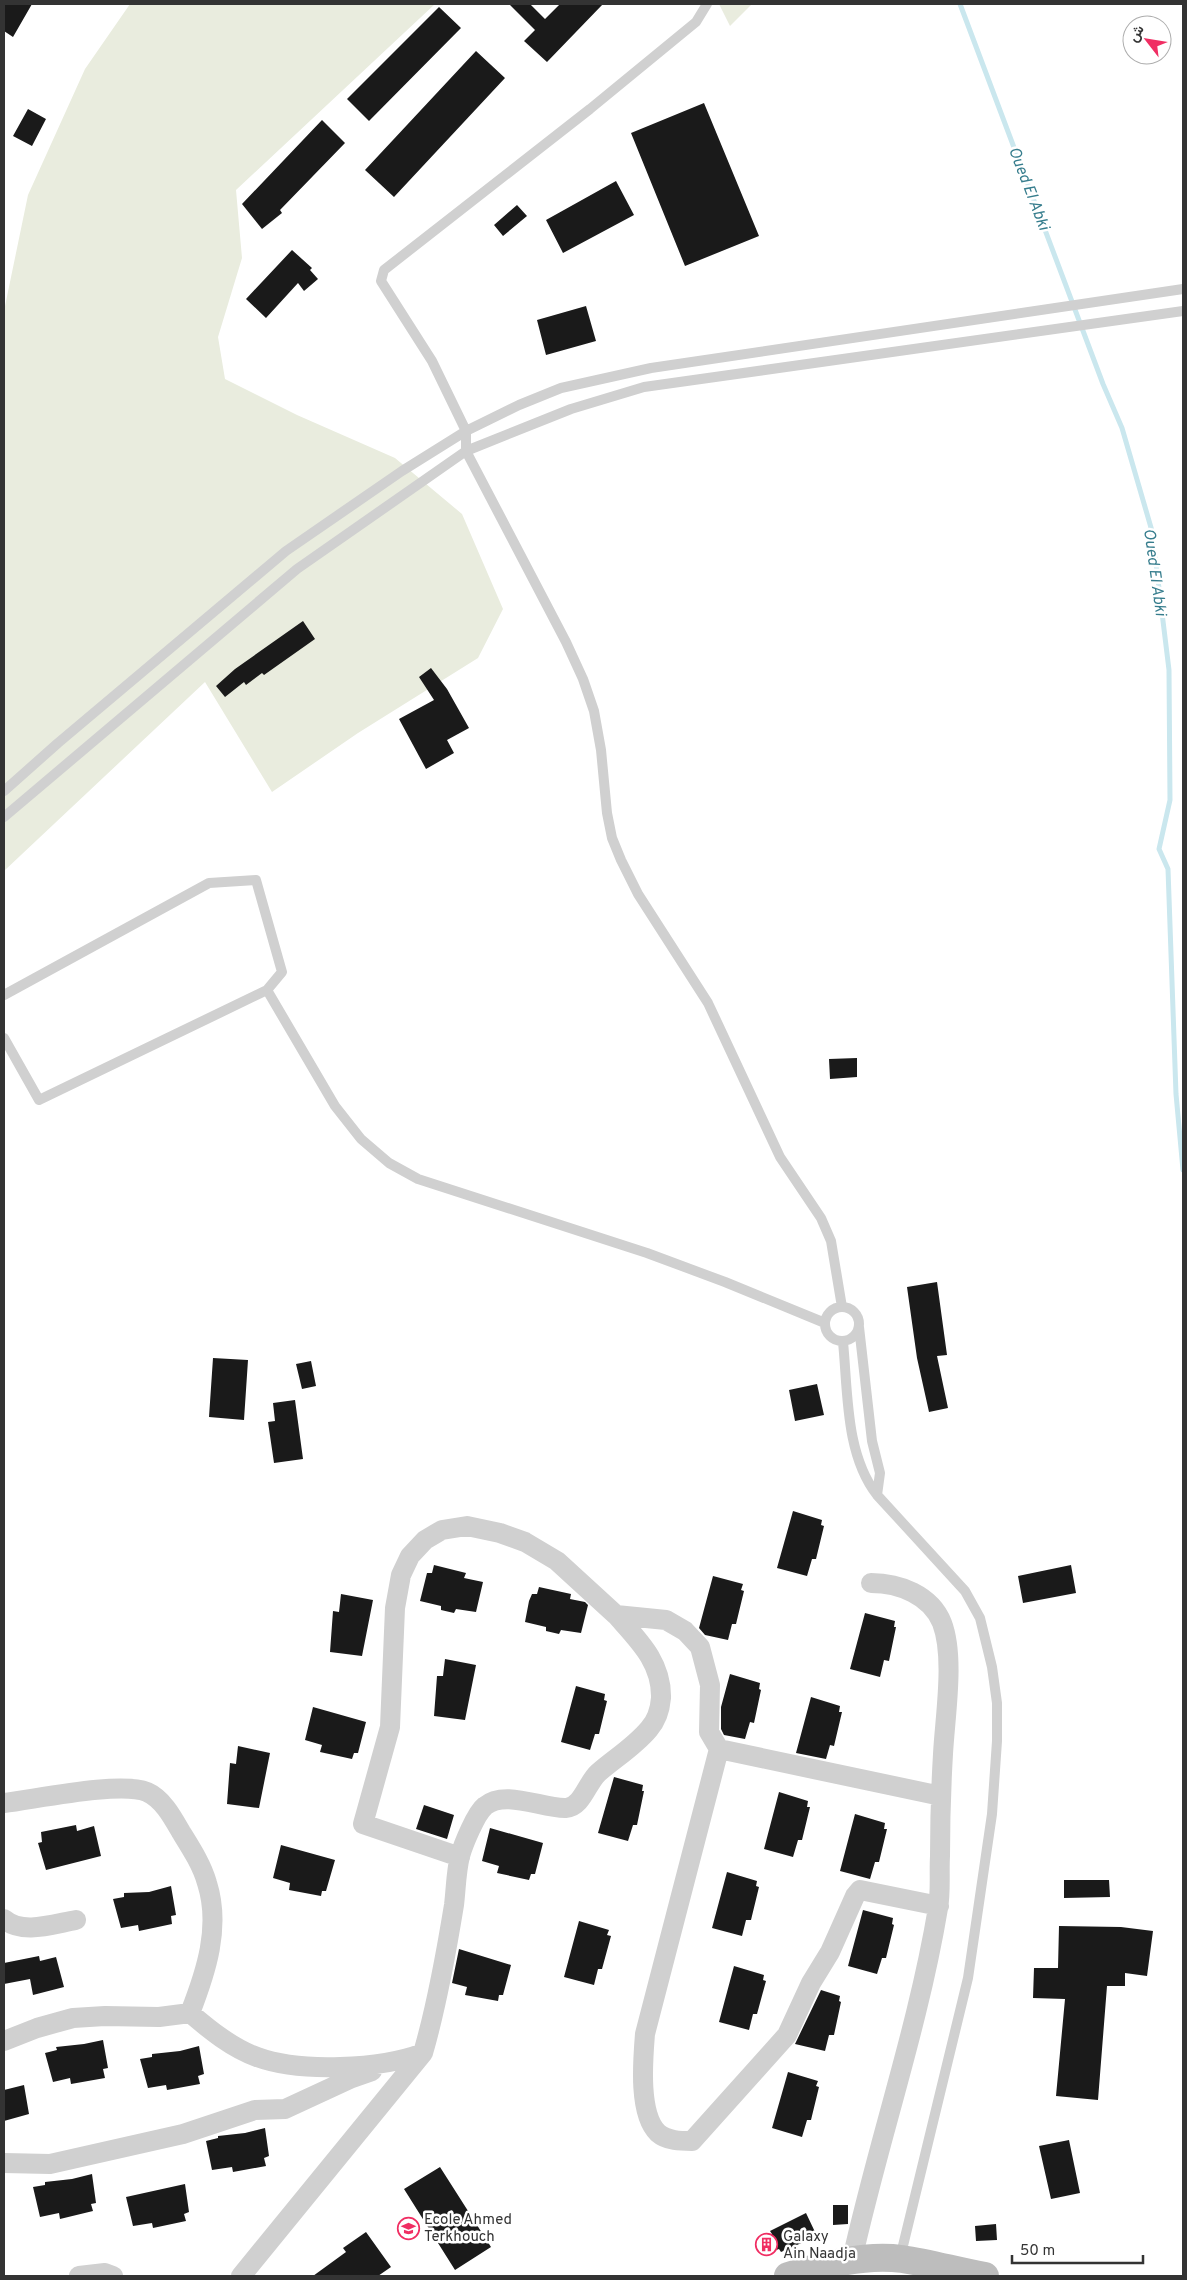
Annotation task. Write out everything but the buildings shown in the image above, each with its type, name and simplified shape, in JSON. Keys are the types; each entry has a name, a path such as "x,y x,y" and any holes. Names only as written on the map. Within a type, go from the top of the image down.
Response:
{"street":[{"path":"241,2276 423,2053 429,2032 454,1905 460,1857 475,1820 485,1806 501,1799 567,1808 578,1802 593,1778 629,1750 651,1728 660,1711 661,1686 656,1668 644,1646 616,1615 557,1561 525,1542 500,1533 467,1526 442,1530 425,1540 410,1556 402,1575 395,1608 390,1727 363,1824 460,1857"},
{"path":"852,2260 863,2212 897,2092 921,1993 939,1906 941,1796 949,1650 942,1622 932,1605 919,1595 887,1583 871,1583"},
{"path":"616,1615 666,1620 685,1631 700,1647 710,1684 708,1732 719,1749 941,1796"},
{"path":"719,1749 645,2034 642,2068 648,2115 658,2133 672,2140 692,2141 787,2035 811,1983 830,1952 855,1896 860,1890 939,1906"},
{"path":"4,1803 124,1787 148,1792 167,1808 192,1851 207,1883 214,1917 211,1949 201,1985 190,2013"},
{"path":"4,1919 11,1926 22,1928 76,1920"},
{"path":"4,2041 37,2028 73,2018 106,2016 159,2017 190,2013 212,2032 257,2057 289,2064 328,2068 403,2061"},
{"path":"4,2163 50,2164 183,2134 255,2110 285,2109 352,2078 423,2053"},
{"path":"788,2276 812,2268 852,2260 900,2259 985,2276"},
{"path":"78,2276 104,2273 113,2276"}],"lane":[{"path":"707,4 696,22 590,109 384,270 381,274 381,281 432,360 466,431 466,451 566,642 594,711 601,750 607,813 612,838 621,860 638,894 708,1003 740,1068 780,1158 821,1218 831,1241 842,1307"},
{"path":"4,791 65,737 286,551 402,471 466,431 519,405 561,388 651,368 1183,289"},
{"path":"4,817 297,568 466,451 571,409 644,387 1183,311"},
{"path":"4,995 209,883 256,880 282,972 267,990 39,1100 4,1038"},
{"path":"267,990 335,1106 361,1139 396,1167 418,1179 647,1253 826,1323"},
{"path":"859,1327 854,1337 843,1342 832,1338 828,1334 826,1323 832,1311 842,1307 848,1308 857,1315 859,1327 872,1441 880,1473 877,1495"},
{"path":"843,1342 853,1441 864,1477 877,1495 964,1591 980,1618 992,1667 997,1703 997,1741 992,1814 968,1978 900,2259"}],"shaded area":[{"path":"130,4 435,4 236,190 242,258 218,337 225,379 297,415 395,458 462,514 503,609 478,658 358,733 272,792 205,682 4,871 4,311 28,195 85,69"},
{"path":"719,4 752,4 730,26"}],"waterway":[{"name":"Oued El Abki","path":"960,4 1103,384 1122,428 1152,531 1169,670 1170,800 1159,849 1168,869 1176,1094 1183,1170"}],"place":[{"name":"Ecole Ahmed Terkhouch","path":"408,2228"},
{"name":"Galaxy Ain Naadja","path":"767,2245"}]}
